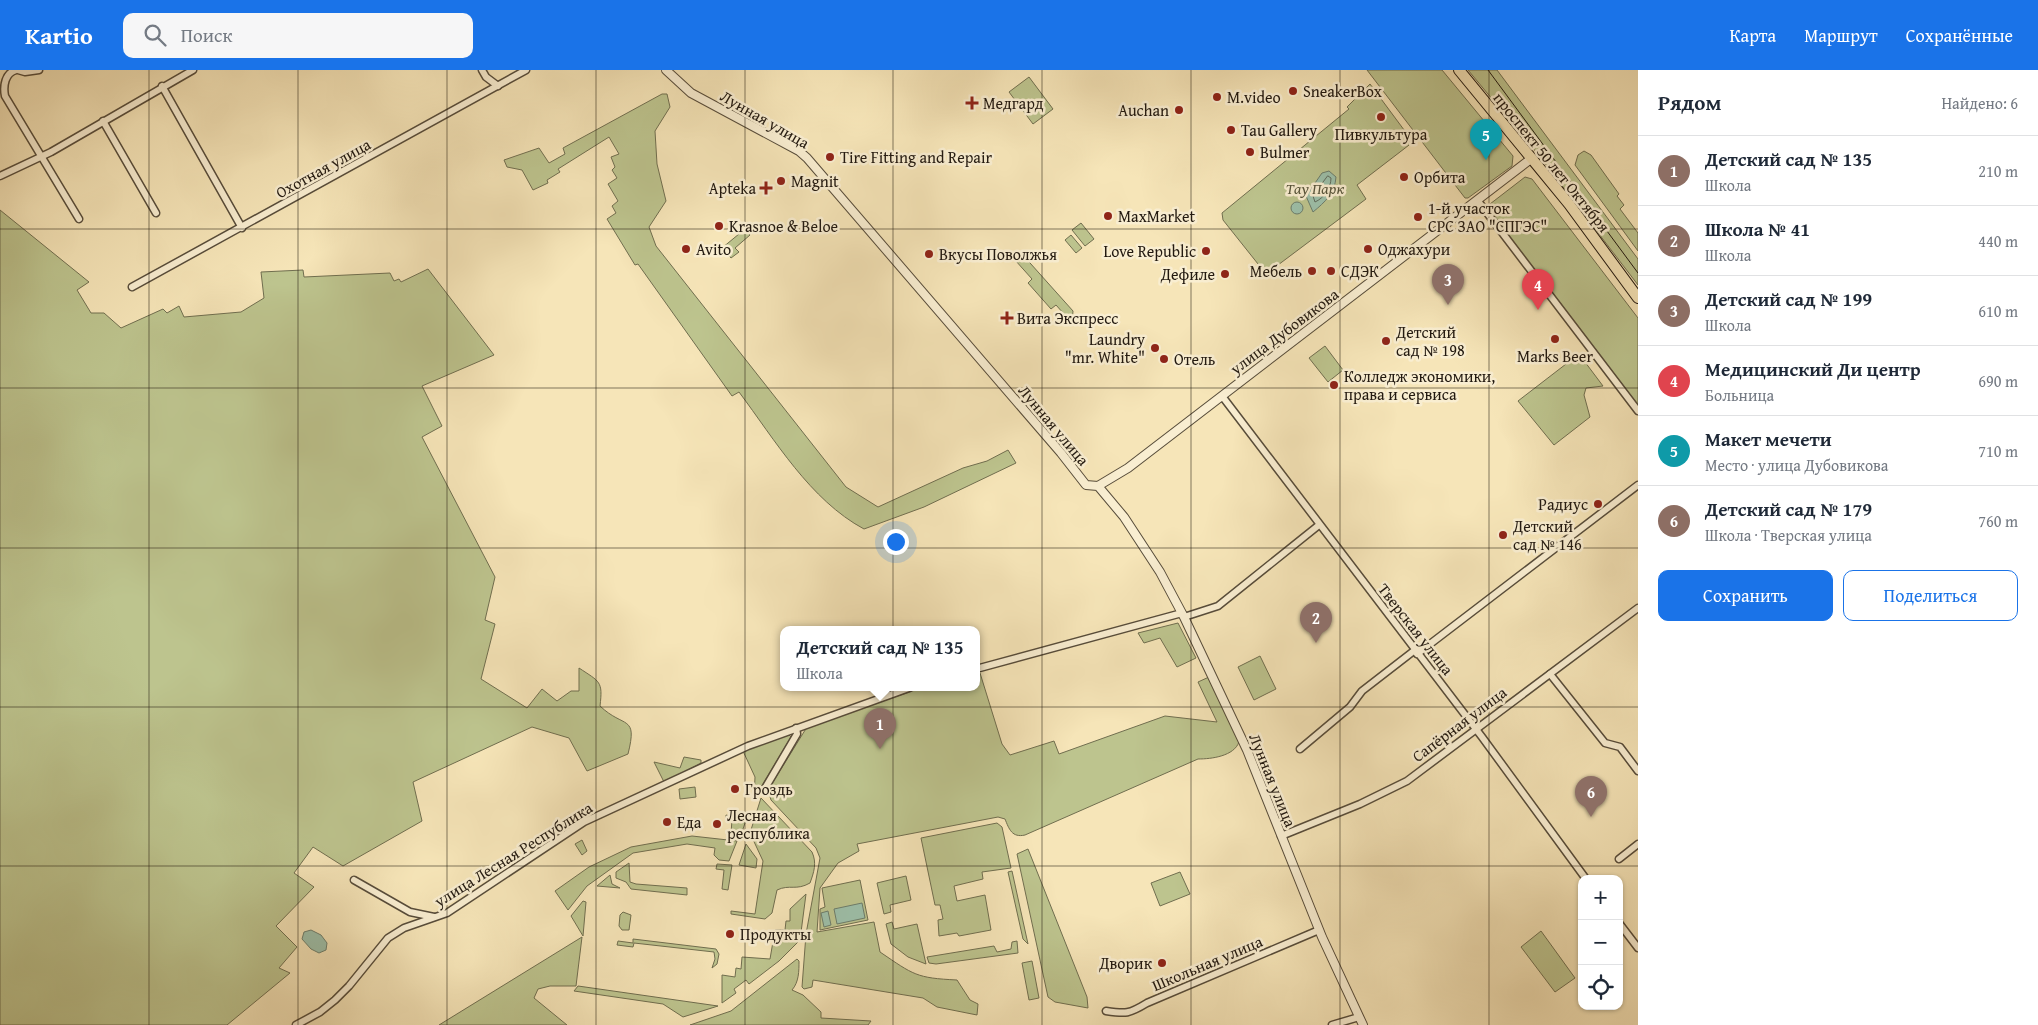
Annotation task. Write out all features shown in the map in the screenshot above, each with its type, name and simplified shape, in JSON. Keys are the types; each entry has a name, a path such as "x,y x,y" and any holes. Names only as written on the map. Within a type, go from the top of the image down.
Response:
{"main road":[{"name":"проспект 50 лет Октября","path":"1459,70 1569,204 1638,298"}],"street":[{"path":"39,70 31,72 11,71 6,78 5,96 43,156 79,219"},
{"path":"0,176 43,156 162,86 193,70"},
{"path":"482,70 486,77 498,86"},
{"name":"Охотная улица","path":"132,288 526,70"},
{"name":"Лунная улица","path":"666,70 692,93 787,144 807,158 1062,453 1086,485 1098,486 1124,516 1160,572 1183,615 1247,750 1319,930 1363,1025"},
{"path":"162,86 242,228"},
{"path":"104,121 156,213"},
{"name":"улица Дубовикова","path":"1098,486 1128,468 1532,158"},
{"path":"1478,201 1638,411"},
{"name":"Тверская улица","path":"1222,396 1476,729 1583,875"},
{"path":"1300,749 1350,707 1362,691 1638,485"},
{"path":"980,668 1218,606 1319,525"},
{"name":"Сапёрная улица","path":"1281,836 1360,804 1407,781 1638,608"},
{"path":"1550,674 1605,743 1620,747 1638,772"},
{"name":"улица Лесная Республика","path":"296,1025 320,1012 342,993 388,938 404,928 438,918 584,822 709,763 796,728 901,691"},
{"path":"764,790 797,734 796,728"},
{"path":"1619,858 1638,844"},
{"path":"354,880 410,912 438,918"},
{"path":"1623,928 1638,948"},
{"name":"Школьная улица","path":"1106,1011 1126,1014 1132,1012 1147,1003 1319,930"},
{"path":"1332,1025 1359,1017"}],"green space":[{"path":"1367,70 1442,70 1513,156 1512,166 1468,198 1465,198"},
{"path":"1468,70 1497,70 1638,259 1638,285 1537,153"},
{"path":"1029,77 1053,109 1033,124 1009,92"},
{"name":"Тау Парк","path":"1370,84 1413,142 1357,185 1366,199 1266,274 1223,220 1222,213 1349,109 1347,107"},
{"path":"662,94 667,94 670,107 655,131 657,164 666,201 649,227 656,246 846,487 878,507 963,468 987,461 1008,450 1016,463 924,507 864,529 845,517 810,486 780,449 739,392 732,396 638,264 635,265 607,219 616,213 612,206 618,201 608,184 617,178 612,170 615,167 611,157 619,154 609,137 558,169 560,172 547,180 548,183 533,190 522,170 507,167 504,160 539,148 549,163 565,154 563,148"},
{"path":"1584,151 1591,155 1619,194 1617,196 1624,205 1620,209 1638,233 1638,251 1575,165 1578,155"},
{"path":"1525,177 1532,179 1638,318 1638,405 1490,211 1490,204"},
{"path":"0,210 89,282 77,290 91,313 104,313 121,328 163,309 167,313 179,306 184,317 241,312 264,298 261,272 303,270 304,277 390,273 394,281 399,279 401,282 428,269 494,355 422,386 442,426 422,437 495,577 485,620 495,624 481,679 527,708 542,689 557,701 571,691 579,691 579,668 592,676 598,683 601,691 600,706 630,727 631,741 628,754 587,771 569,738 532,727 413,782 422,821 343,866 313,847 294,873 314,887 276,926 297,947 279,968 290,973 227,1025 0,1025"},
{"path":"1081,223 1094,239 1085,246 1072,230"},
{"path":"745,229 750,235 735,248 739,252 731,258 722,248"},
{"path":"1071,235 1082,248 1076,253 1065,240"},
{"path":"1022,254 1073,311 1072,323 1056,305 1051,309 1028,283 1032,279 1015,260"},
{"path":"1325,346 1343,370 1328,382 1309,358"},
{"path":"1579,354 1603,386 1586,388 1584,395 1590,417 1554,445 1518,401"},
{"path":"1178,623 1196,658 1177,667 1160,638 1144,643 1138,633"},
{"path":"1260,656 1276,689 1254,700 1238,667"},
{"path":"980,673 1002,744 1010,755 1054,741 1059,754 1165,716 1217,722 1198,682 1209,677 1239,742 1228,754 1198,759 1025,835 1014,834 1005,819 998,817 857,844 859,851 838,863 820,888 817,932 874,922 880,952 916,974 932,978 957,980 970,1000 978,1004 977,1015 937,1007 923,998 813,980 812,987 804,989 802,987 806,934 820,858 816,848 771,800 768,790 807,727 912,691 980,691"},
{"path":"789,735 791,737 754,799 755,777 743,751"},
{"path":"684,757 701,760 701,763 664,782 654,762 680,768"},
{"path":"695,787 696,797 680,799 679,789"},
{"path":"761,798 812,852 815,864 810,883 801,887 777,890 772,913 765,919 731,914 731,911 755,914 763,861 750,833"},
{"path":"726,815 746,820 741,835 731,834 732,819 726,818"},
{"path":"997,823 1002,827 1011,868 982,872 983,879 954,886 957,901 985,895 991,930 959,936 957,933 939,936 938,920 943,919 940,905 935,905 921,838"},
{"path":"692,836 737,841 729,861 719,860 714,855 715,848 687,844 633,853 587,886 568,910 555,891 589,867 631,847"},
{"path":"582,840 587,851 582,855 575,844"},
{"path":"746,844 757,859 756,868 739,865"},
{"path":"1028,849 1087,997 1088,1008 1055,1002 1048,997 1017,854"},
{"path":"629,863 630,882 687,888 687,895 631,889 626,882 616,878 616,872"},
{"path":"717,864 732,865 728,890 722,889 724,870 716,869"},
{"path":"1012,871 1028,944 1023,939 1008,872"},
{"path":"1180,872 1190,894 1160,906 1151,883"},
{"path":"610,875 612,884 620,888 597,886"},
{"path":"906,876 911,900 890,905 891,912 884,914 877,883"},
{"path":"860,880 868,920 820,930 820,909 825,907 822,888"},
{"path":"806,894 800,940 779,961 749,984 746,980 734,989 736,993 722,1003 722,975 735,977 736,968 741,969 742,957 770,959 775,930 785,930 786,921 790,921 790,909"},
{"path":"583,901 586,902 583,936 571,916"},
{"path":"623,912 631,915 629,930 622,930 619,926 620,915"},
{"path":"892,922 894,929 917,924 926,964 908,957 891,944 886,924"},
{"path":"1541,931 1575,978 1555,992 1521,947"},
{"path":"582,937 576,986 550,986 538,989 534,998 567,1025 439,1025"},
{"path":"633,939 716,949 719,954 717,964 712,968 715,959 714,952 634,943 633,947 617,945 618,941 633,943"},
{"path":"1017,941 1018,953 936,964 929,963 927,957 994,946 997,952 1011,949 1012,942"},
{"path":"797,959 799,961 798,976 792,990 803,995 821,1012 821,1018 871,1021 868,1025 690,1025 731,1011"},
{"path":"1032,961 1039,998 1029,1000 1022,963"},
{"path":"578,986 718,1006 683,1017 663,1004 574,991"}],"water":[{"path":"1329,171 1336,177 1334,188 1325,201 1313,212 1306,196 1322,173"},
{"path":"1299,202 1302,203 1302,213 1295,214 1292,213 1291,206 1292,203"},
{"path":"862,903 865,918 837,924 834,909"},
{"path":"828,911 831,925 824,927 821,913"},
{"path":"311,930 321,935 327,943 326,950 319,953 311,949 302,939 304,932"}],"tram line":[{"path":"1488,70 1638,273"}],"place":[{"name":"SneakerBox","path":"1293,91"},
{"name":"M.video","path":"1217,97"},
{"name":"Медгард","path":"972,103"},
{"name":"Auchan","path":"1179,110"},
{"name":"Пивкультура","path":"1381,117"},
{"name":"Tau Gallery","path":"1231,130"},
{"name":"Bulmer","path":"1250,152"},
{"name":"Tire Fitting and Repair","path":"830,157"},
{"name":"Макет мечети","path":"1486,160"},
{"name":"Орбита","path":"1404,177"},
{"name":"Magnit","path":"781,181"},
{"name":"Apteka","path":"766,188"},
{"name":"MaxMarket","path":"1108,216"},
{"name":"1-й участок СРС ЗАО \"СПГЭС\"","path":"1418,217"},
{"name":"Krasnoe & Beloe","path":"719,226"},
{"name":"Avito","path":"686,249"},
{"name":"Оджахури","path":"1368,249"},
{"name":"Love Republic","path":"1206,251"},
{"name":"Вкусы Поволжья","path":"929,254"},
{"name":"Мебель","path":"1312,271"},
{"name":"СДЭК","path":"1331,271"},
{"name":"Дефиле","path":"1225,274"},
{"name":"Детский сад № 199","path":"1448,305"},
{"name":"Медицинский Ди центр","path":"1538,310"},
{"name":"Вита Экспресс","path":"1007,318"},
{"name":"Marks Beer","path":"1555,339"},
{"name":"Детский сад № 198","path":"1386,341"},
{"name":"Laundry \"mr. White\"","path":"1155,348"},
{"name":"Отель","path":"1164,359"},
{"name":"Колледж экономики, права и сервиса","path":"1334,385"},
{"name":"Радиус","path":"1598,504"},
{"name":"Детский сад № 146","path":"1503,535"},
{"name":"Школа № 41","path":"1316,643"},
{"name":"Детский сад № 135","path":"880,749"},
{"name":"Гроздь","path":"735,789"},
{"name":"Детский сад № 179","path":"1591,817"},
{"name":"Еда","path":"667,822"},
{"name":"Лесная республика","path":"717,824"},
{"name":"Продукты","path":"730,934"},
{"name":"Дворик","path":"1162,963"}]}
